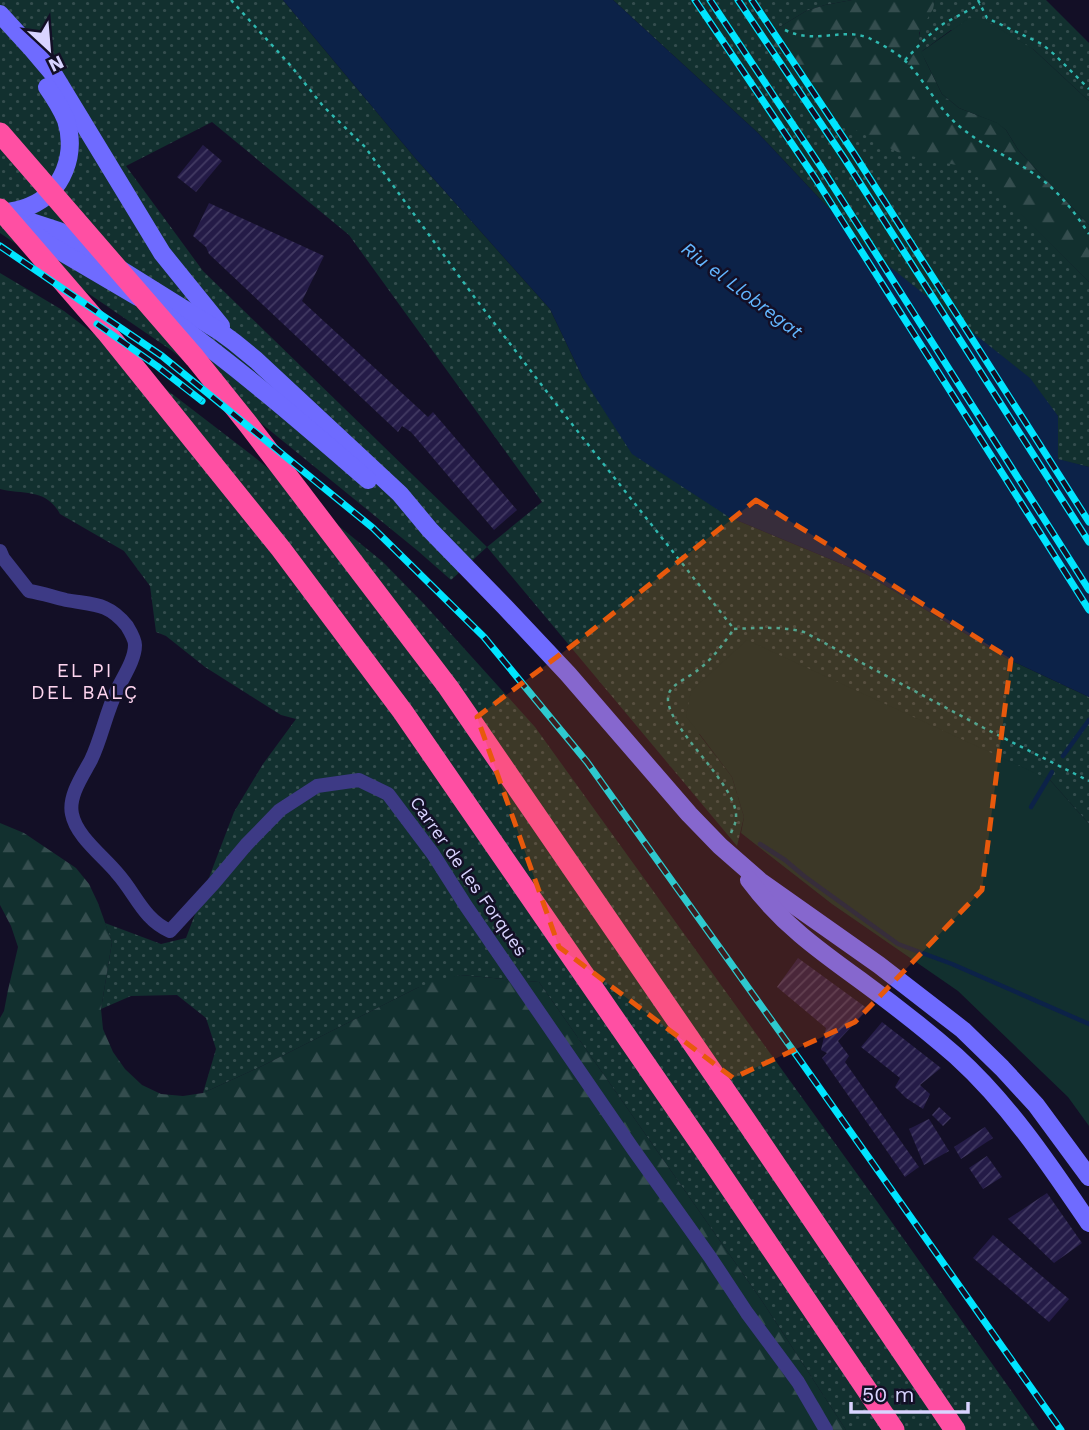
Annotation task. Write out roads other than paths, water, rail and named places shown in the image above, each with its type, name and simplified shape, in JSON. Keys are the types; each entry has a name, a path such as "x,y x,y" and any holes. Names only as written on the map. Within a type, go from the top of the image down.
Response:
{"highway":[{"path":"0,133 187,349 336,538 448,687 955,1430"},
{"path":"1,210 108,334 281,549 403,712 894,1430"}],"main road":[{"path":"1,210 30,206 53,190 68,164 70,146 66,121 57,102 4,19"},
{"path":"4,19 54,75 142,224 181,278 234,342 400,494 430,530 568,674 720,846 771,889 920,995 963,1030 1036,1105 1089,1177"},
{"path":"1,210 59,231 234,342"},
{"path":"1,210 53,247 148,302 210,347 430,530"},
{"path":"735,860 776,913 838,964 910,1017 988,1087 1023,1129 1089,1223"}],"street":[{"name":"Carrer de les Forques","path":"0,551 29,591 95,603 115,612 129,629 135,644 129,667 116,691 71,806 75,824 125,883 143,911 158,926 170,931 279,810 317,786 359,780 388,794 747,1313 798,1382 826,1430"}],"water":[{"name":"Riu el Llobregat","path":"283,0 613,0 758,133 866,248 1030,378 1058,416 1058,459 1089,467 1089,697 1008,659 866,574 729,517 632,454 583,378 550,309 416,159"}],"waterway":[{"path":"1063,756 1089,720"},
{"path":"1031,807 1052,772"},
{"path":"760,844 898,944 952,964 1089,1024"}],"railway":[{"path":"695,0 815,178 1089,610"},
{"path":"710,0 823,170 1089,590"},
{"path":"738,0 844,158 1089,542"},
{"path":"752,0 853,152 1089,522"},
{"path":"0,246 162,356 373,528 484,637 587,762 1061,1430"},
{"path":"97,324 202,401"}],"district":[{"name":"EL PI DEL BALÇ","path":"85,681"}]}
